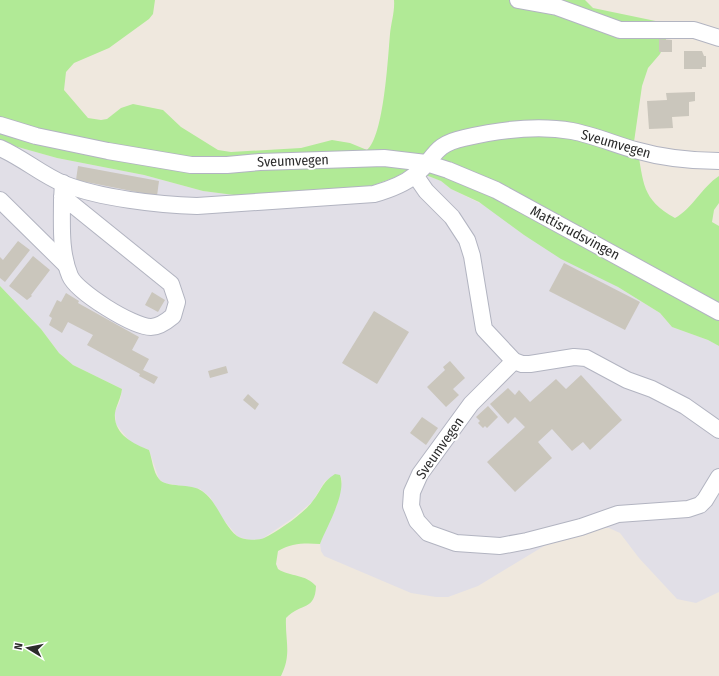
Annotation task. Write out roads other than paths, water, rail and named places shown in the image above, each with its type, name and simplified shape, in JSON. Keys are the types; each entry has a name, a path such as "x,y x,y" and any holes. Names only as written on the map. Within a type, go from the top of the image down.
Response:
{"street":[{"path":"518,0 557,7 620,30 694,30 719,38"},
{"name":"Sveumvegen","path":"0,125 58,141 191,165 227,165 260,162 384,158 426,163 433,153 452,141 499,132 540,128 573,131 636,150 674,158 719,161"},
{"path":"0,148 62,190 171,284 177,302 173,316 164,323 154,327 144,326 125,318 84,293 77,287 70,277 66,265 62,240 62,190"},
{"path":"62,190 92,192 173,205 219,206 374,194 393,188 415,175 426,163"},
{"name":"Mattisrudsvingen","path":"426,163 448,170 496,190 612,252 719,312"},
{"path":"415,175 430,195 452,217 467,240 472,256 484,329 514,361 522,364 530,364 574,356 586,358 626,380 652,389 685,406 719,430"},
{"path":"0,200 66,265"},
{"name":"Sveumvegen","path":"514,361 471,404 420,474 412,492 411,506 417,521 428,532 456,543 500,546 527,541 581,527 618,514 688,509 700,505 705,500 719,477"}]}
